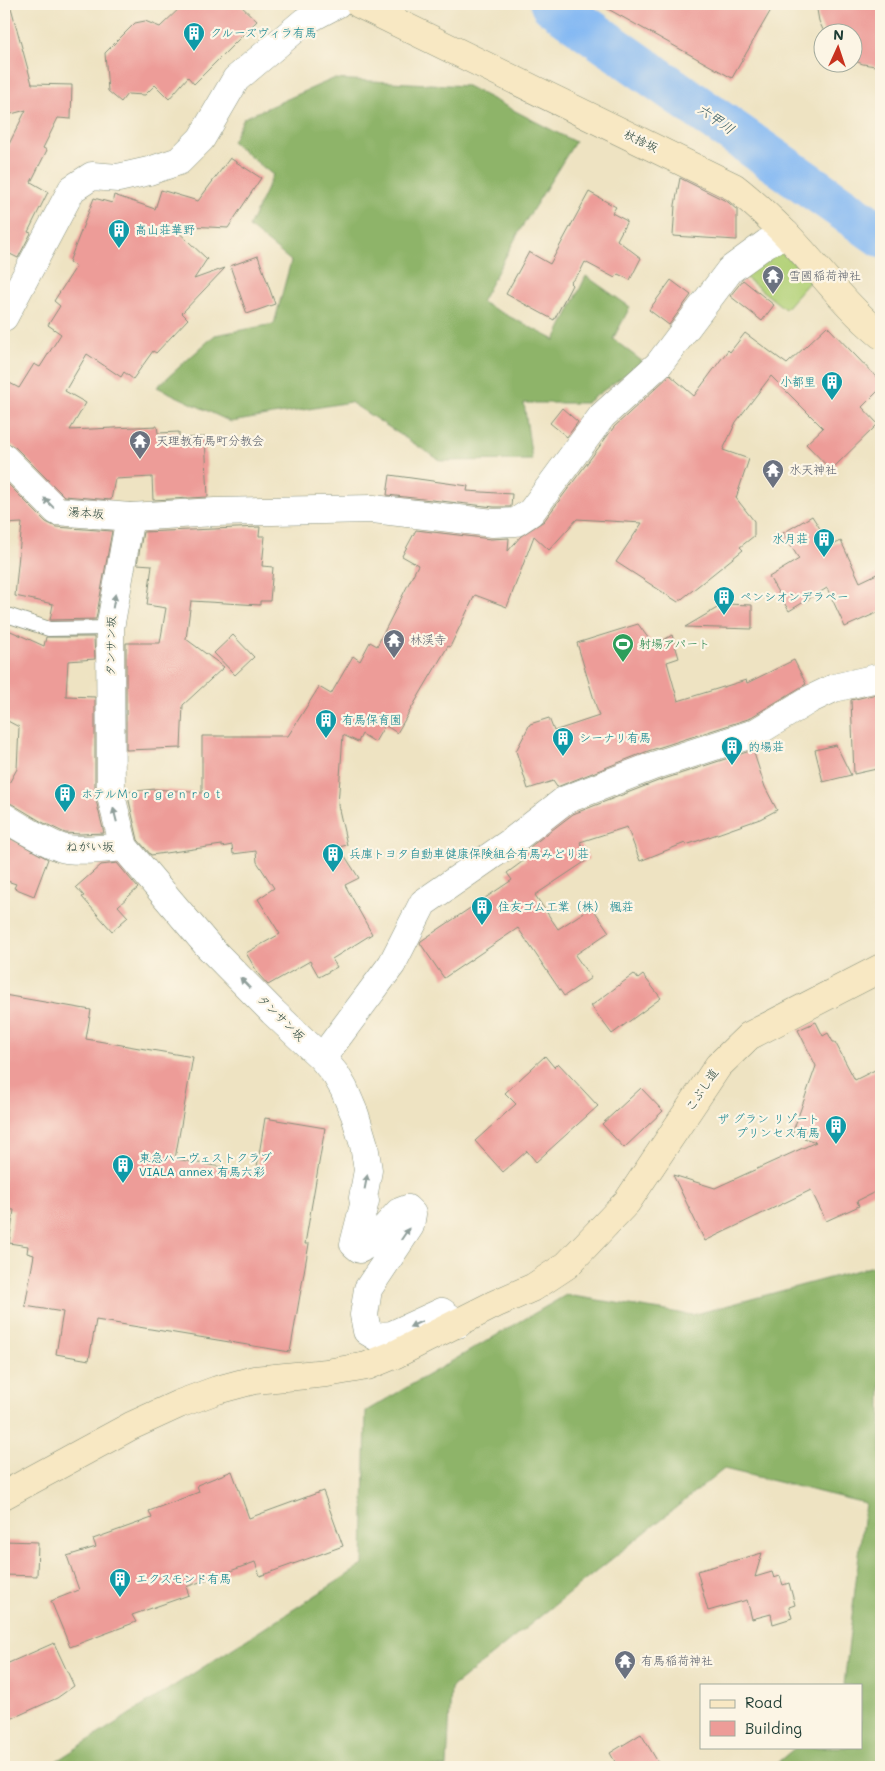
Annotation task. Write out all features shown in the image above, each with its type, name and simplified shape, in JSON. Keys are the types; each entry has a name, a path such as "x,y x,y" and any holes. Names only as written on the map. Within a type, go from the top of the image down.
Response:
{"street":[{"path":"4,317 72,190 92,176 118,178 179,162 201,139 236,79 305,21 337,4"},
{"name":"杖捨坂","path":"359,4 734,187 786,234 862,320 881,335"},
{"name":"湯本坂","path":"4,458 57,511 130,517 214,512 373,509 468,521 516,522 531,512 602,416 659,364 730,270 767,243 786,234"},
{"name":"タンサン坂","path":"130,517 110,628 111,796 124,847 208,946 273,1012 322,1058 336,1075 355,1115 368,1170 363,1198 365,1201 354,1244 360,1249 376,1238 399,1212 407,1209 412,1214 410,1226 368,1289 364,1315 367,1331 377,1338 392,1335 442,1312 458,1324"},
{"path":"322,1058 392,964 423,904 511,842 565,800 653,766 755,733 809,700 834,688 881,677"},
{"name":"ねがい坂","path":"4,817 20,828 64,848 124,847"},
{"name":"こぶし道","path":"4,1495 132,1426 179,1404 217,1390 254,1380 327,1374 367,1366 396,1354 495,1304 534,1287 567,1264 627,1202 718,1066 749,1036 772,1017 881,968"}],"lane":[{"path":"4,614 49,629 110,628"}],"green space":[{"path":"333,79 467,86 575,142 520,230 481,302 555,340 586,276 630,307 613,339 643,362 586,403 524,403 532,460 441,461 350,402 231,422 157,387 215,335 274,324 291,261 249,227 273,175 232,142 244,118"},
{"path":"778,250 796,265 793,268 810,281 785,309 745,277 769,251"},
{"path":"881,1264 881,1767 772,1767 795,1748 862,1748 862,1684 844,1684 865,1503 724,1469 451,1688 447,1767 47,1767 363,1565 366,1411 566,1295 692,1315"}],"building":[{"path":"4,4 10,4 32,84 72,85 71,119 58,118 43,148 47,150 31,182 48,192 28,232 31,233 18,258 4,251 4,154 26,110 4,116"},
{"name":"クルーズヴィラ有馬","path":"184,4 239,4 257,21 194,84 188,77 169,99 155,85 145,95 127,94 121,102 108,91 105,53 135,23 145,21 160,27"},
{"path":"599,4 759,4 771,10 732,78"},
{"path":"816,4 881,4 881,67 862,64 862,22 819,21"},
{"path":"230,158 261,178 228,228 171,225 207,259 194,279 225,268 182,313 188,319 156,353 153,351 133,379 124,372 121,377 87,354 65,391 86,403 70,430 157,426 158,433 179,432 179,438 205,437 208,497 153,500 152,477 115,479 111,500 64,496 15,447 4,443 4,380 19,388 34,364 40,367 61,334 48,325 60,306 54,301 76,267 69,262 94,198 112,203 114,195 155,209 161,190 198,201"},
{"path":"680,178 728,202 737,210 737,240 673,236 675,205"},
{"path":"589,192 616,207 612,213 627,221 617,240 641,258 630,280 618,274 615,278 585,262 580,272 570,283 572,285 554,320 506,294 529,252 550,264"},
{"path":"258,256 275,304 247,314 230,266"},
{"path":"671,280 691,295 669,325 649,310"},
{"path":"743,280 774,305 762,321 730,296"},
{"path":"827,326 881,382 881,388 862,407 878,424 831,470 806,444 823,428 771,376 736,422 723,450 749,459 736,498 754,521 754,536 740,547 743,550 678,602 616,562 642,523 577,519 549,550 534,536 507,607 475,595 450,647 448,646 397,733 385,725 375,742 362,734 358,742 343,735 338,805 347,845 339,847 359,878 345,885 372,934 332,959 337,967 319,977 310,961 268,985 259,975 246,953 280,934 258,899 274,888 257,862 256,851 233,854 232,845 222,847 222,845 151,855 138,840 127,792 155,789 202,793 202,736 288,736 319,687 331,694 353,656 360,661 370,642 377,646 418,565 402,556 416,530 491,539 509,538 508,551 521,536 544,521 614,427 670,375 694,396 728,350 730,352 745,333 787,364"},
{"path":"562,408 578,422 567,437 550,423"},
{"path":"390,475 468,486 467,491 512,494 511,507 494,507 387,495"},
{"path":"4,480 46,522 56,527 112,531 96,619 50,620 53,604 15,596 22,523 4,524"},
{"path":"812,516 831,546 841,541 860,582 881,572 881,611 845,627 827,588 789,611 769,577 799,559 783,533"},
{"path":"260,527 259,536 265,536 262,566 273,567 270,601 260,601 260,605 191,601 186,639 224,667 183,705 181,748 126,750 126,643 160,643 166,608 147,605 152,565 137,564 143,532"},
{"name":"ペンシオンデラペー","path":"724,604 752,605 752,629 685,627"},
{"path":"638,624 654,646 672,635 679,658 667,662 678,701 746,680 747,683 794,660 806,684 748,719 648,751 557,787 553,781 528,789 516,751 530,724 549,718 554,731 599,716 577,643"},
{"path":"4,628 44,646 46,637 94,637 95,659 68,661 66,696 95,697 95,796 104,833 65,833 12,804 4,802 4,792 17,769 19,727 4,719"},
{"path":"233,635 254,657 235,675 214,653"},
{"path":"881,693 881,768 854,774 851,700"},
{"path":"836,745 851,775 823,782 815,750"},
{"path":"753,750 765,787 777,810 760,819 686,845 685,843 640,861 627,827 580,842 589,859 535,895 558,929 592,907 609,932 575,955 591,978 564,996 518,928 444,978 420,943 512,880 507,873 526,859 522,853 573,814 658,781"},
{"path":"4,835 48,859 34,896 14,888 16,884 4,880"},
{"path":"117,863 138,888 118,906 128,917 112,931 82,897 84,896 76,887 101,865"},
{"path":"634,974 638,979 643,975 661,998 612,1034 591,1006"},
{"name":"東急ハーヴェストクラブ VIALA annex 有馬六彩","path":"4,995 91,1010 86,1039 193,1057 175,1159 256,1173 265,1118 325,1128 305,1244 309,1244 290,1352 96,1320 89,1360 56,1354 63,1312 25,1306 34,1255 27,1253 28,1246 9,1243 14,1210 4,1209"},
{"name":"ザ グラン リゾート プリンセス有馬","path":"816,1022 823,1036 828,1033 833,1042 835,1042 855,1080 881,1067 881,1189 857,1201 859,1206 826,1221 811,1190 705,1241 673,1175 715,1188 816,1142 792,1134 816,1066 798,1030"},
{"path":"545,1056 554,1067 558,1063 598,1106 536,1162 527,1151 503,1172 475,1141 516,1104 505,1093"},
{"path":"641,1088 663,1111 624,1148 602,1124"},
{"name":"エクスモンド有馬","path":"232,1471 249,1518 323,1491 343,1546 260,1576 255,1562 186,1587 189,1595 132,1615 136,1622 70,1647 51,1601 79,1590 67,1556 96,1547 93,1539 152,1518 149,1511 199,1492 197,1485"},
{"path":"4,1541 38,1542 37,1576 4,1575"},
{"path":"762,1553 755,1577 772,1572 774,1578 780,1576 783,1585 789,1583 795,1605 789,1607 792,1618 773,1624 771,1614 752,1619 747,1600 708,1611 697,1571"},
{"path":"54,1643 74,1686 57,1698 4,1722 4,1665"},
{"path":"641,1734 661,1767 618,1767 610,1753"}],"waterway":[{"name":"六甲川","path":"552,4 881,235"}],"place":[{"name":"クルーズヴィラ有馬","path":"194,52"},
{"name":"高山荘華野","path":"119,249"},
{"name":"雪國稲荷神社","path":"773,295"},
{"name":"小都里","path":"832,401"},
{"name":"天理教有馬町分教会","path":"140,460"},
{"name":"水天神社","path":"773,489"},
{"name":"水月荘","path":"824,558"},
{"name":"ペンシオンデラペー","path":"724,616"},
{"name":"林渓寺","path":"394,659"},
{"name":"射場アパート","path":"623,663"},
{"name":"有馬保育園","path":"326,739"},
{"name":"シーナリ有馬","path":"563,757"},
{"name":"的場荘","path":"732,766"},
{"name":"ホテルＭｏｒｇｅｎｒｏｔ","path":"65,813"},
{"name":"兵庫トヨタ自動車健康保険組合有馬みどり荘","path":"333,873"},
{"name":"住友ゴム工業（株） 楓荘","path":"482,926"},
{"name":"ザ グラン リゾート プリンセス有馬","path":"836,1145"},
{"name":"東急ハーヴェストクラブ VIALA annex 有馬六彩","path":"123,1184"},
{"name":"エクスモンド有馬","path":"120,1598"},
{"name":"有馬稲荷神社","path":"625,1680"}]}
